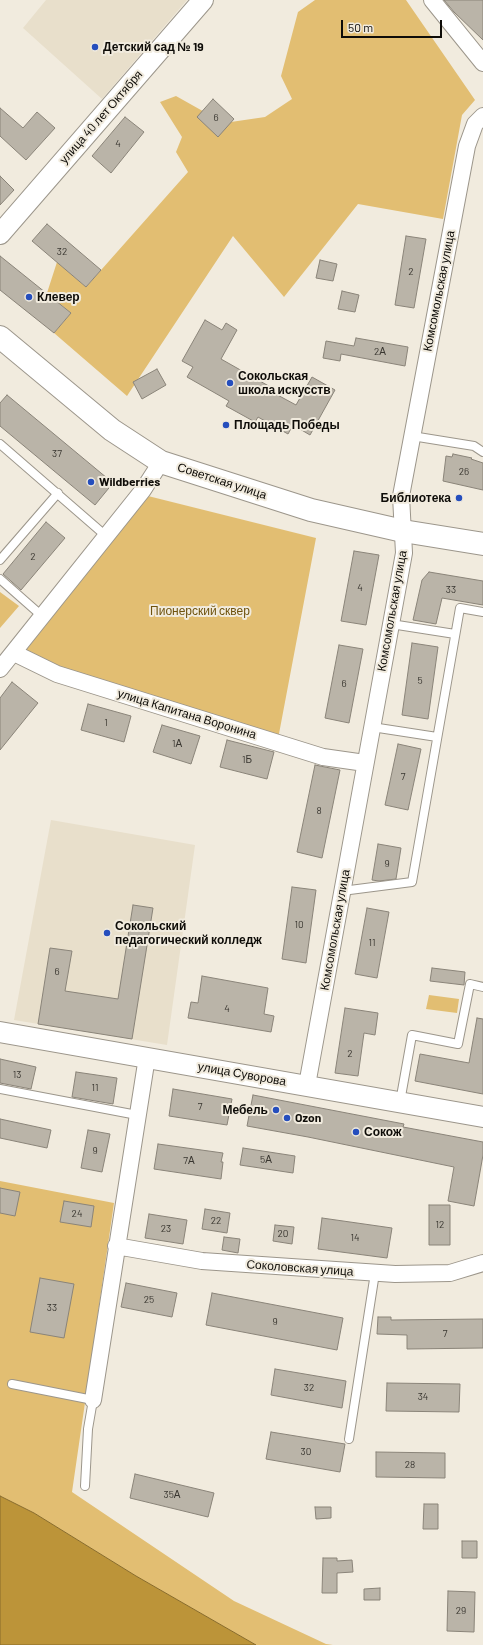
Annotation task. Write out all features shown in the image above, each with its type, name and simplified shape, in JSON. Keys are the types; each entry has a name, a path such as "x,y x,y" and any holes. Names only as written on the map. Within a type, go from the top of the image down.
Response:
{"main road":[{"name":"Советская улица","path":"0,337 112,430 161,462 311,510 403,531 483,544"}],"street":[{"name":"улица 40 лет Октября","path":"0,233 203,0"},
{"path":"432,0 483,63"},
{"name":"Комсомольская улица","path":"307,1085 404,553 401,496 467,146 475,124 483,116"},
{"path":"0,669 143,490 161,462"},
{"name":"улица Капитана Воронина","path":"14,653 64,676 323,757 365,763"},
{"name":"улица Суворова","path":"0,1032 483,1117"},
{"path":"93,1400 116,1246 147,1057"},
{"name":"Соколовская улица","path":"116,1246 202,1261 394,1274 450,1273 483,1263"}],"lane":[{"path":"412,436 474,446 483,452"},
{"path":"0,444 106,536"},
{"path":"0,560 58,494"},
{"path":"0,579 42,616"},
{"path":"342,891 412,882 460,608 483,612"},
{"path":"391,624 455,634"},
{"path":"372,727 437,736"},
{"path":"400,1102 412,1035 458,1044 470,984 483,986"},
{"path":"0,1089 137,1115"},
{"path":"349,1439 375,1273"},
{"path":"12,1384 93,1400 88,1429 85,1486"}],"shaded area":[{"name":"Детский сад № 19","path":"46,0 187,0 102,99 23,28"},
{"name":"Сокольский педагогический колледж","path":"51,820 195,845 167,1045 14,1020"},
{"path":"0,1496 34,1513 136,1576 256,1645 0,1645"}],"green space":[{"path":"315,0 406,0 475,100 462,115 443,219 358,204 284,297 233,236 127,396 54,333 71,313 47,293 57,262 86,287 188,172 176,152 182,137 160,102 176,96 224,123 265,117 292,99 281,76 298,12"},
{"name":"Пионерский сквер","path":"148,496 316,538 278,739 59,670 24,650"},
{"path":"0,592 19,606 0,628"},
{"path":"429,995 459,999 457,1013 426,1009"},
{"path":"0,1181 114,1203 72,1492 234,1601 326,1644 333,1645 256,1645 136,1576 34,1513 0,1496"}],"building":[{"path":"444,0 483,0 483,40 454,12"},
{"path":"213,99 234,119 218,137 197,117"},
{"path":"0,108 23,128 37,112 55,128 26,160 0,136"},
{"path":"125,117 144,132 111,173 92,156"},
{"path":"0,176 14,190 0,205"},
{"path":"47,224 101,270 86,287 32,241"},
{"path":"406,236 426,239 414,308 395,305"},
{"path":"0,256 71,313 54,333 0,290"},
{"path":"320,260 337,264 333,281 316,278"},
{"path":"342,291 359,295 355,312 338,309"},
{"name":"Сокольская школа искусств","path":"205,320 222,330 226,323 237,330 221,359 274,389 272,392 296,405 312,377 335,390 310,435 293,425 288,434 258,417 255,422 226,406 229,401 187,377 193,367 182,361"},
{"path":"356,338 408,347 405,366 341,354 340,361 323,358 326,341 354,346"},
{"path":"157,369 166,385 142,399 133,382"},
{"path":"7,395 113,483 95,505 0,426 0,403"},
{"path":"453,454 472,458 471,459 483,463 483,490 443,481 446,456 452,457"},
{"path":"46,522 65,538 21,590 3,574"},
{"path":"354,551 379,555 366,625 341,621"},
{"path":"429,572 483,581 483,605 442,598 436,624 413,620 422,580"},
{"path":"412,643 438,647 428,719 402,715"},
{"path":"339,645 363,649 349,723 325,718"},
{"path":"12,682 38,703 0,750 0,698"},
{"path":"88,704 131,716 124,742 81,730"},
{"path":"162,725 200,736 191,764 153,752"},
{"path":"227,740 274,752 267,779 220,767"},
{"path":"398,744 421,749 408,810 385,805"},
{"path":"315,765 340,770 322,858 297,852"},
{"path":"378,844 401,848 396,879 379,881 372,880"},
{"path":"292,887 316,890 306,963 282,959"},
{"path":"133,905 153,908 132,1039 38,1024 50,948 72,951 65,991 118,999"},
{"path":"367,908 389,912 377,978 355,974"},
{"path":"432,968 465,972 464,985 430,981"},
{"path":"202,976 268,988 264,1014 274,1016 271,1032 188,1018 191,1002 198,1003"},
{"path":"345,1008 378,1013 375,1035 364,1033 358,1076 335,1073"},
{"path":"477,1018 483,1019 483,1094 415,1081 420,1054 469,1063"},
{"path":"0,1059 36,1067 31,1089 0,1083"},
{"path":"76,1072 117,1078 113,1104 72,1097"},
{"path":"173,1089 232,1099 227,1125 169,1116"},
{"path":"253,1095 404,1124 403,1127 483,1142 483,1155 474,1206 448,1201 454,1167 247,1126"},
{"path":"0,1119 51,1130 47,1148 0,1138"},
{"path":"88,1130 110,1134 102,1172 81,1168"},
{"path":"158,1144 223,1153 221,1162 223,1162 221,1179 154,1169"},
{"path":"243,1148 295,1156 293,1173 240,1165"},
{"path":"0,1188 20,1192 15,1216 0,1213"},
{"path":"64,1201 94,1206 91,1227 60,1222"},
{"path":"429,1205 450,1205 450,1245 429,1245"},
{"path":"205,1209 230,1213 227,1233 202,1229"},
{"path":"149,1214 187,1220 183,1244 145,1238"},
{"path":"322,1218 392,1228 387,1258 318,1249"},
{"path":"275,1225 294,1227 292,1244 273,1241"},
{"path":"224,1237 240,1239 238,1253 222,1250"},
{"path":"40,1278 74,1284 64,1338 30,1332"},
{"path":"126,1283 177,1293 172,1317 121,1307"},
{"path":"212,1293 343,1318 337,1350 206,1325"},
{"path":"378,1317 391,1317 391,1320 483,1319 483,1348 407,1349 407,1335 377,1334"},
{"path":"275,1369 346,1381 342,1408 271,1395"},
{"path":"387,1383 460,1384 459,1412 386,1411"},
{"path":"271,1432 345,1444 340,1472 266,1459"},
{"path":"376,1452 445,1453 445,1478 376,1477"},
{"path":"135,1474 214,1493 208,1517 130,1498"},
{"path":"424,1504 438,1504 438,1529 423,1529"},
{"path":"315,1507 331,1507 331,1518 316,1519"},
{"path":"462,1541 477,1541 477,1558 462,1558"},
{"path":"323,1558 337,1558 337,1561 352,1560 353,1572 337,1573 337,1593 322,1593"},
{"path":"380,1588 380,1600 364,1600 364,1589"},
{"path":"448,1591 475,1592 474,1632 447,1631"}],"place":[{"name":"Детский сад № 19","path":"95,47"},
{"name":"Клевер","path":"29,297"},
{"name":"Сокольская школа искусств","path":"230,383"},
{"name":"Площадь Победы","path":"226,425"},
{"name":"Wildberries","path":"91,482"},
{"name":"Библиотека","path":"459,498"},
{"name":"Сокольский педагогический колледж","path":"107,933"},
{"name":"Мебель","path":"276,1110"},
{"name":"Ozon","path":"287,1118"},
{"name":"Сокож","path":"356,1132"}]}
